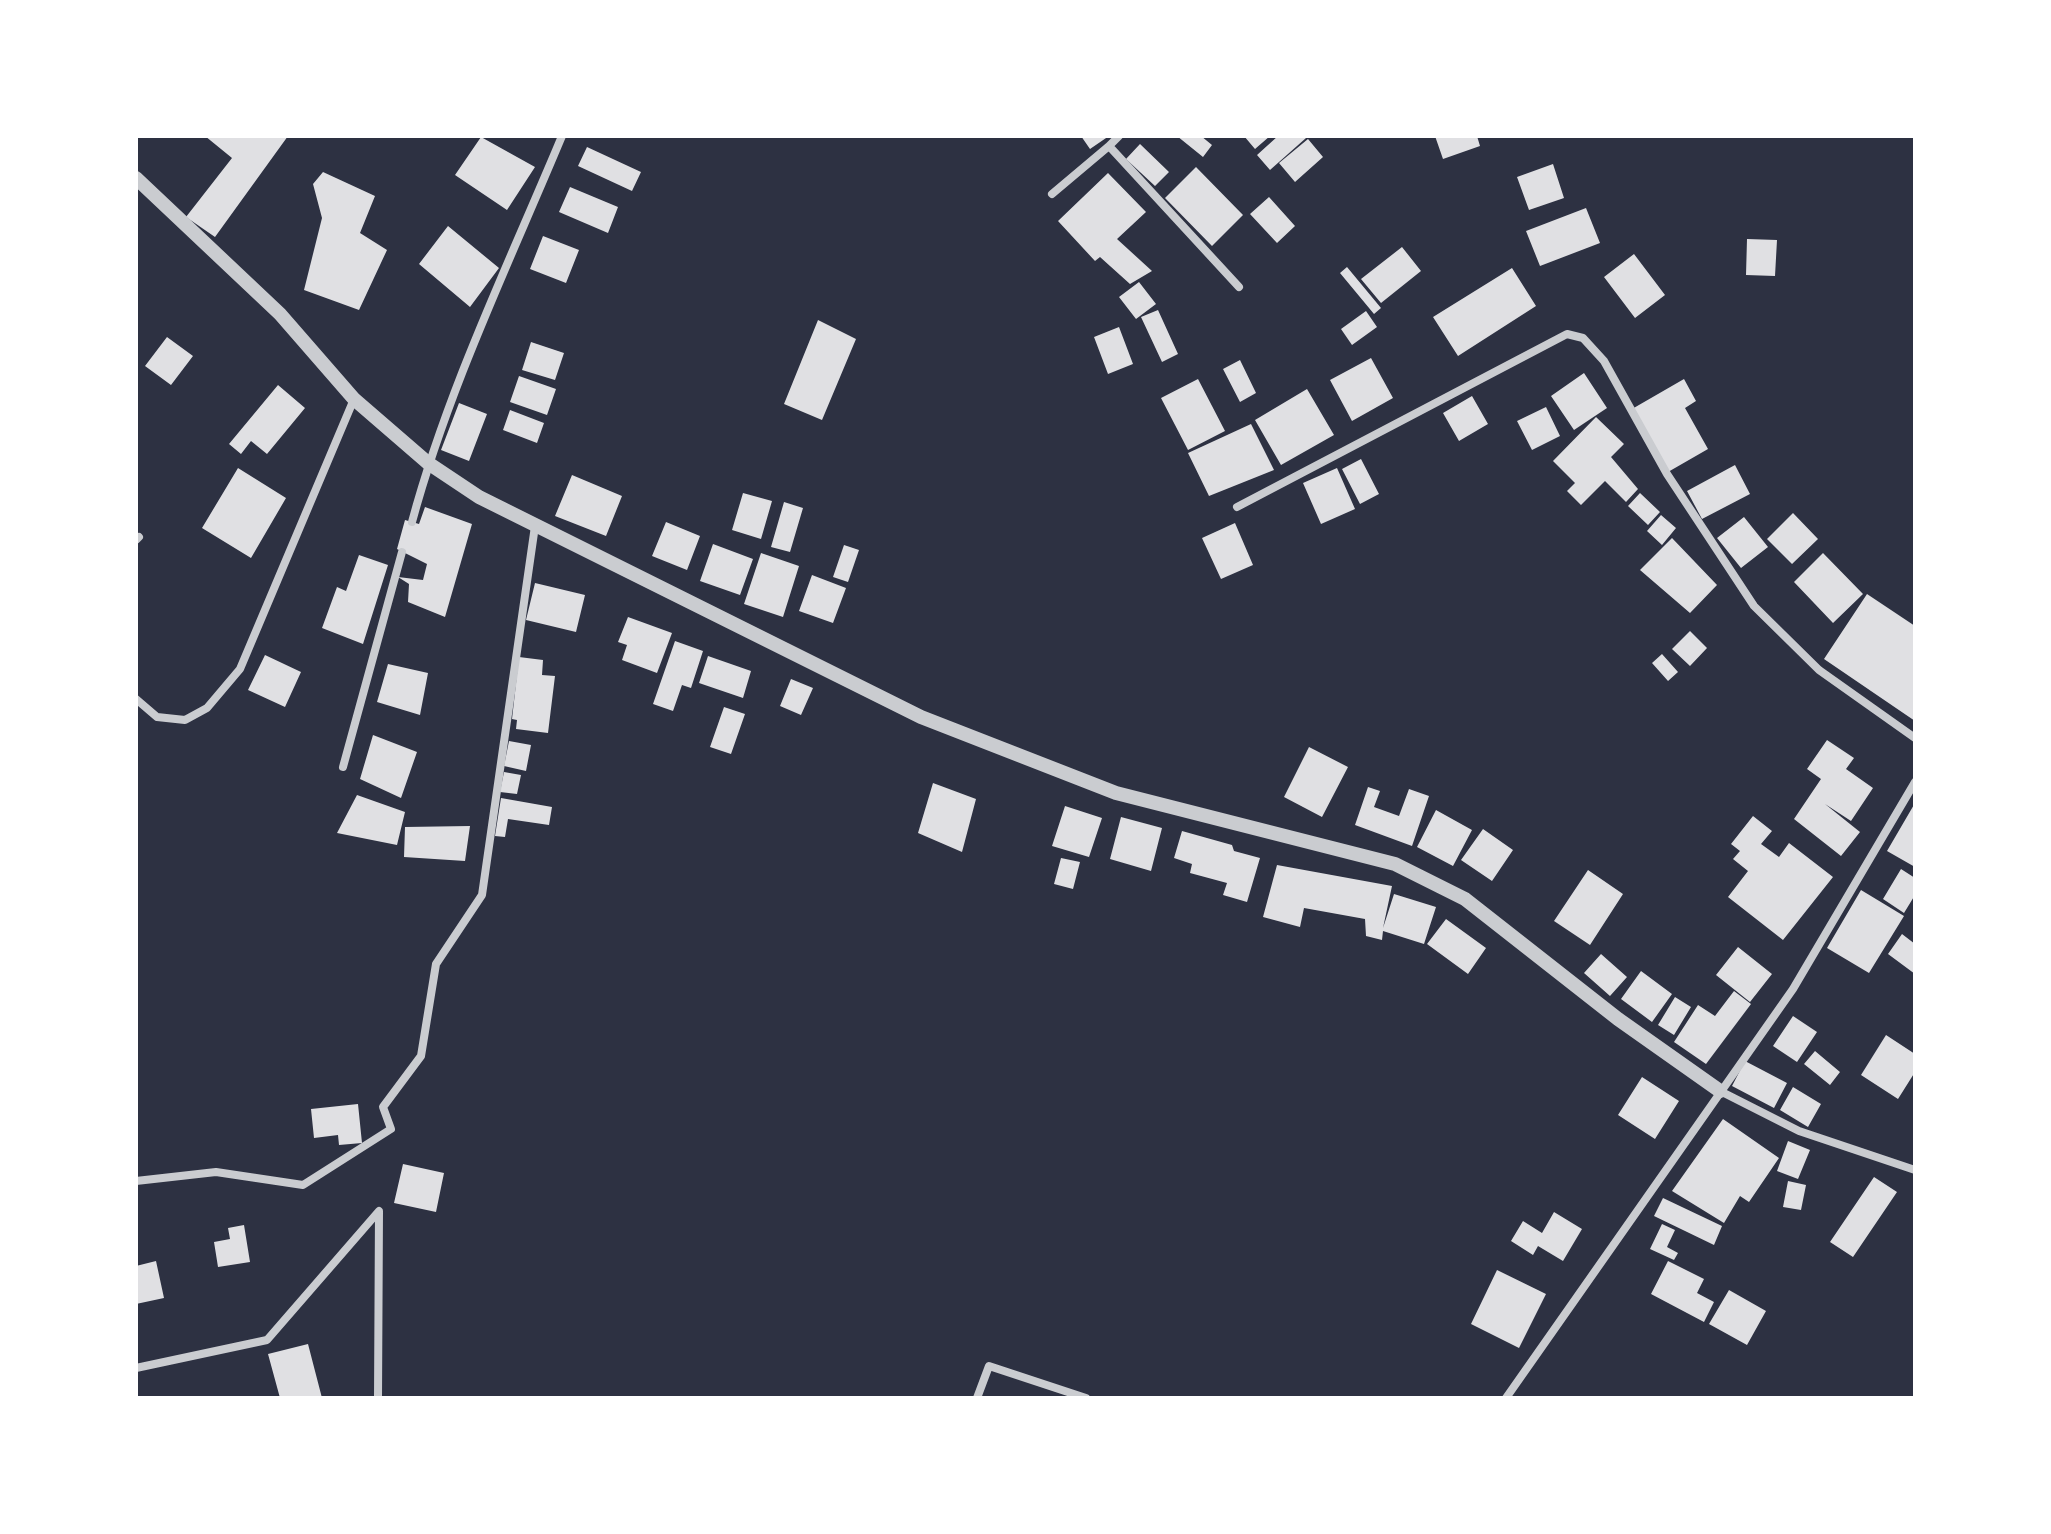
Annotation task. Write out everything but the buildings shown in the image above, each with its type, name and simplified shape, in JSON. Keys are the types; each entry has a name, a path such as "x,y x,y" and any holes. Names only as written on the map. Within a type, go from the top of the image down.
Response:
{"street":[{"path":"412,522 428,463 562,136"},
{"path":"1052,194 1119,136"},
{"path":"1109,146 1239,287"},
{"path":"136,178 280,314 354,399 428,463 479,497 921,717 1116,793 1395,864 1465,899 1618,1019 1720,1091 1799,1131 1915,1170"},
{"path":"1237,507 1567,334 1583,338 1604,361 1667,474 1754,606 1819,670 1915,738"},
{"path":"136,699 157,717 185,720 207,708 240,669 354,399"},
{"path":"136,1181 216,1172 303,1185 391,1129 383,1107 421,1056 436,964 482,895 535,526"},
{"path":"343,767 402,552"},
{"path":"1506,1398 1793,989 1915,782"},
{"path":"136,1368 267,1340 379,1211 378,1398"},
{"path":"977,1398 989,1366 1086,1398"}]}
